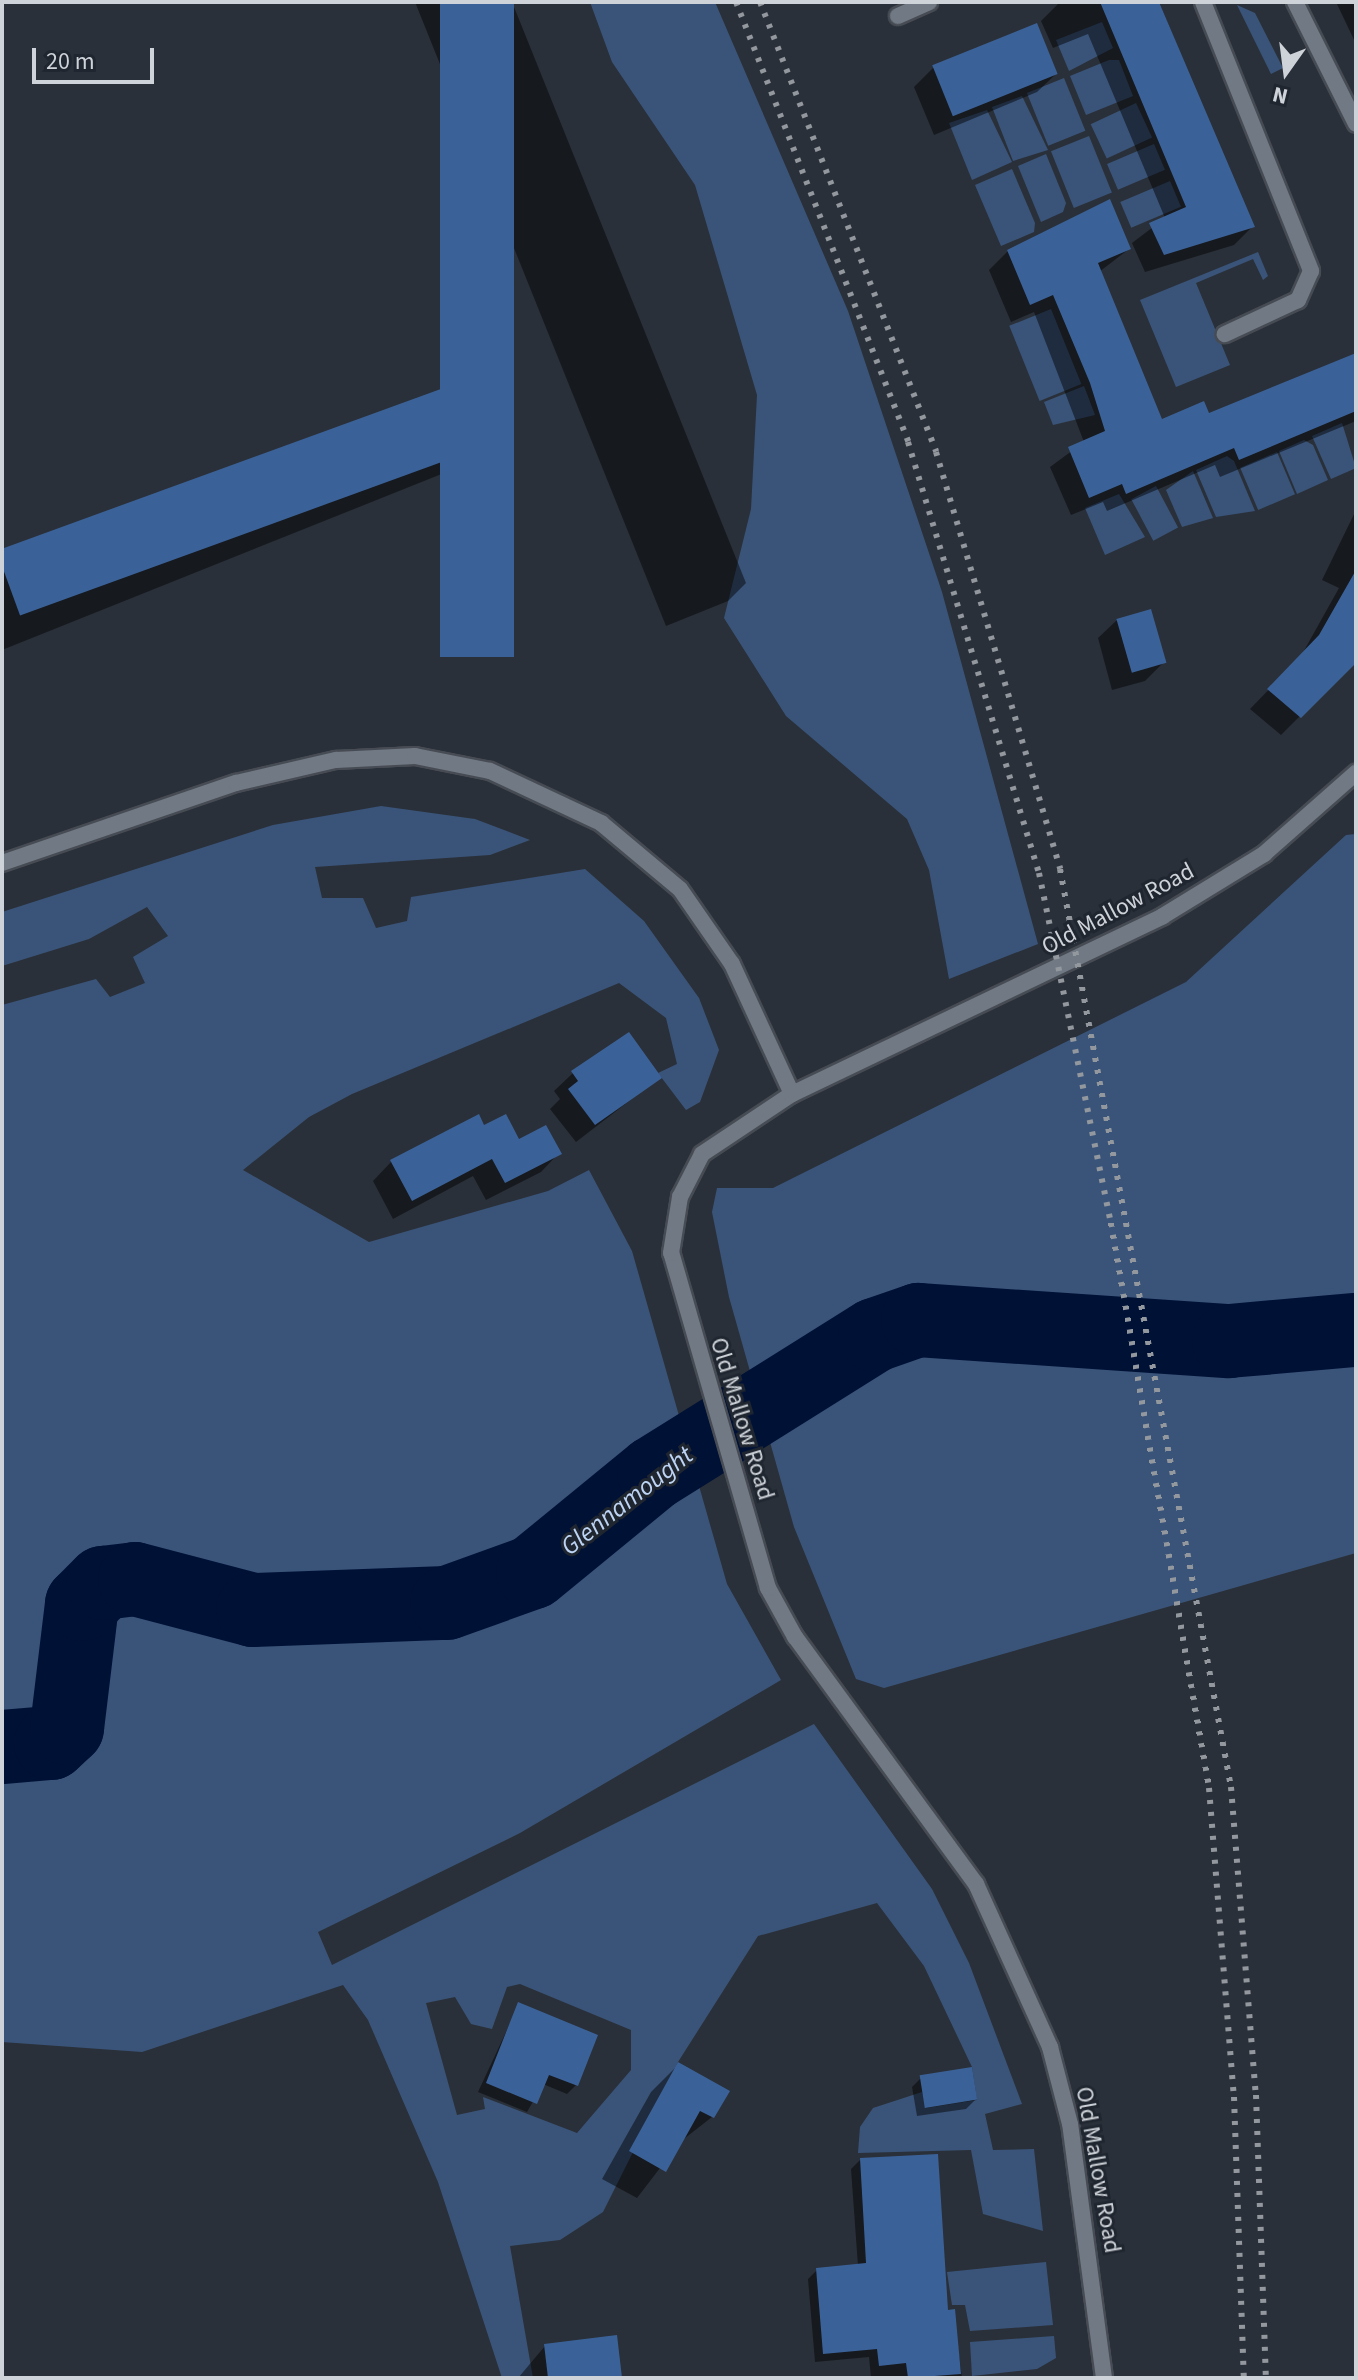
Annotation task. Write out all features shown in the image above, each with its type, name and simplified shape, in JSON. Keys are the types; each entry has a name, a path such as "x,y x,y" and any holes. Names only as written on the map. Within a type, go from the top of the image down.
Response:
{"street":[{"path":"898,16 929,2"},
{"path":"1203,2 1311,271 1298,300 1225,334"},
{"path":"1295,2 1356,124"},
{"path":"2,863 236,783 336,760 415,756 490,771 601,823 680,889 732,964 792,1094"},
{"name":"Old Mallow Road","path":"1104,2378 1070,2124 1021,1974 967,1871 795,1637 768,1588 671,1253 680,1197 702,1154 792,1094 1163,916 1264,854 1356,773"}],"shaded area":[{"path":"590,2 715,2 848,311 942,592 1038,944 949,979 929,870 907,819 786,716 724,618 751,509 757,395 695,185 612,62"},
{"path":"1237,5 1255,13 1283,68 1271,74"},
{"path":"1102,22 1113,48 1069,71 1056,40"},
{"path":"1109,60 1119,60 1133,96 1086,115 1070,76"},
{"path":"1064,78 1085,131 1048,146 1027,93"},
{"path":"1022,96 1048,150 1013,161 992,107"},
{"path":"1136,103 1152,137 1107,159 1091,124"},
{"path":"987,110 1012,162 972,180 949,123"},
{"path":"1089,136 1112,193 1074,208 1051,151"},
{"path":"1154,144 1165,170 1118,190 1107,164"},
{"path":"1046,154 1066,203 1063,212 1041,222 1018,166"},
{"path":"1012,169 1035,223 1034,232 1001,246 975,185"},
{"path":"1170,181 1181,207 1131,228 1120,202"},
{"path":"1258,252 1268,276 1263,280 1253,259 1196,283 1230,365 1176,387 1140,300"},
{"path":"1051,309 1081,384 1040,401 1009,326"},
{"path":"1084,386 1095,415 1053,425 1044,402"},
{"path":"1342,423 1356,468 1331,479 1312,436"},
{"path":"1304,440 1313,445 1328,480 1297,494 1279,451"},
{"path":"1277,452 1295,494 1258,510 1240,468"},
{"path":"1227,456 1234,461 1255,511 1216,517 1196,470"},
{"path":"1193,471 1213,518 1182,527 1166,490"},
{"path":"1156,486 1178,527 1153,541 1131,499"},
{"path":"1119,494 1145,537 1105,555 1085,508"},
{"path":"381,806 475,819 530,840 490,855 315,867 322,898 363,898 376,928 407,921 411,897 585,869 644,921 699,998 719,1050 700,1102 686,1110 658,1073 677,1064 666,1018 619,983 352,1094 309,1117 243,1170 369,1242 548,1191 589,1170 632,1251 727,1584 781,1680 520,1833 318,1932 332,1965 814,1724 932,1889 969,1963 1022,2104 985,2114 993,2150 1034,2149 1043,2231 983,2214 971,2150 858,2153 860,2127 873,2108 922,2092 926,2108 977,2100 972,2067 924,1966 877,1903 758,1936 678,2062 603,2212 560,2240 510,2246 533,2378 502,2378 438,2182 368,2020 343,1985 142,2052 2,2042 2,1005 96,979 110,997 145,983 133,957 168,936 147,907 89,939 2,966 2,912 273,825","holes":["520,1984 631,2030 631,2070 577,2133 483,2097 485,2109 457,2115 426,2003 455,1997 471,2024 492,2029 507,1987"]},
{"path":"1356,834 1356,1553 884,1688 856,1679 794,1527 729,1297 712,1212 717,1188 773,1188 1186,982 1346,835"},
{"path":"1046,2262 1053,2325 970,2331 965,2305 952,2305 947,2272"},
{"path":"1054,2336 1056,2358 1037,2369 972,2376 970,2342"}],"building":[{"path":"440,2 514,2 514,657 440,657"},
{"path":"1100,2 1159,2 1255,227 1164,255 1149,223 1186,207"},
{"path":"1037,23 1058,74 953,116 932,65"},
{"path":"1110,199 1131,249 1098,263 1162,419 1204,401 1209,413 1356,353 1356,411 1239,460 1234,448 1126,494 1122,484 1089,498 1068,447 1105,431 1090,383 1053,295 1030,305 1007,250"},
{"path":"471,378 495,443 20,616 2,566 2,549"},
{"path":"1356,570 1356,663 1301,718 1267,689 1319,635"},
{"path":"1151,609 1166,663 1132,673 1116,619"},
{"path":"629,1032 662,1078 595,1125 568,1089 578,1081 571,1071"},
{"path":"479,1114 484,1125 506,1114 519,1139 546,1125 562,1154 505,1183 492,1159 412,1201 390,1160"},
{"path":"518,2002 598,2035 578,2086 549,2075 537,2104 486,2083"},
{"path":"678,2062 730,2091 714,2118 700,2111 666,2172 629,2151"},
{"path":"972,2067 977,2100 925,2108 920,2075"},
{"path":"938,2154 948,2310 955,2309 961,2374 908,2378 906,2363 879,2366 877,2349 823,2354 816,2268 866,2263 860,2158"},
{"path":"617,2335 622,2378 548,2378 544,2344"}],"waterway":[{"name":"Glennamought","path":"2,1747 51,1743 67,1728 82,1604 103,1583 135,1579 253,1610 447,1603 533,1572 654,1473 875,1335 918,1320 1229,1341 1356,1330"}],"railway":[{"path":"736,2 908,442 1039,873 1111,1223 1209,1788 1234,2097 1244,2378"},
{"path":"760,2 936,452 1060,869 1231,1787 1256,2095 1266,2378"}]}
